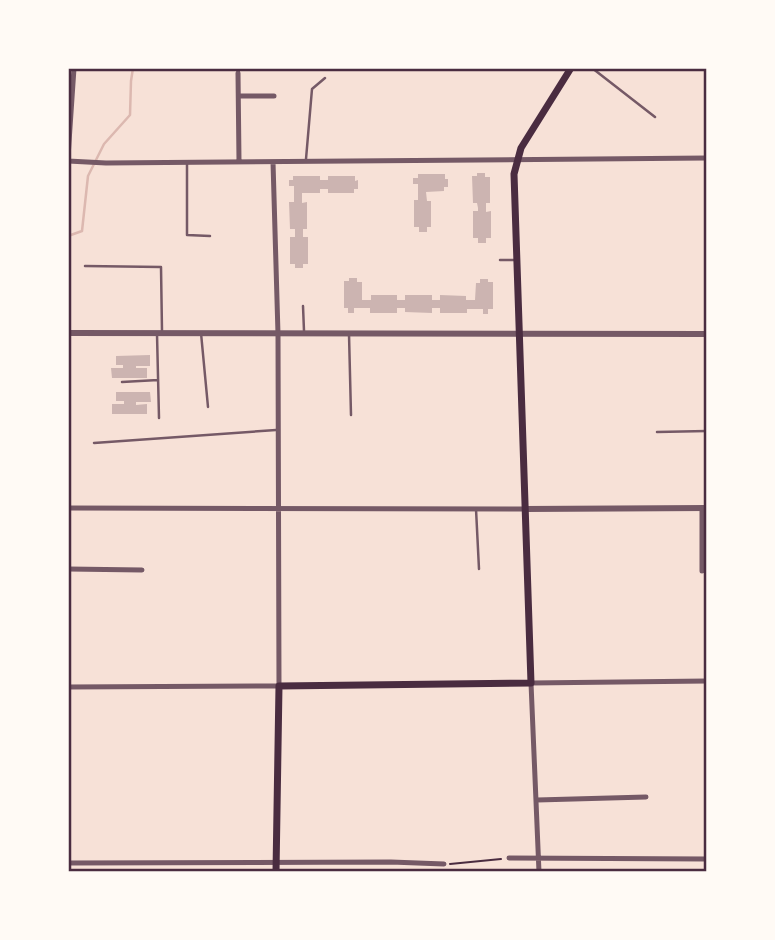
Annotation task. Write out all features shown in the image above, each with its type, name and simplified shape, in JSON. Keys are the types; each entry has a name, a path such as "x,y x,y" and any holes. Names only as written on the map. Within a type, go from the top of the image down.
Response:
{"main road":[{"path":"275,868 279,686 531,683 514,174 521,148 571,68"}],"street":[{"path":"74,68 68,159 83,162 707,158"},
{"path":"238,73 239,161"},
{"path":"239,96 274,96"},
{"path":"68,687 279,686 278,334 274,162"},
{"path":"68,333 707,334"},
{"path":"68,508 704,508 702,571"},
{"path":"68,569 142,570"},
{"path":"539,872 531,683 707,681"},
{"path":"537,800 646,797"},
{"path":"509,859 707,859"},
{"path":"101,862 101,872"},
{"path":"391,862 391,872"},
{"path":"68,863 216,863 275,868 334,863 444,864"},
{"path":"157,863 157,872"},
{"path":"216,863 216,872"},
{"path":"334,863 334,872"}],"lane":[{"path":"592,68 654,117"},
{"path":"305,161 312,89 325,78"},
{"path":"187,162 187,235 210,236"},
{"path":"500,260 516,260"},
{"path":"85,266 161,267 159,418"},
{"path":"303,306 304,334"},
{"path":"201,334 208,407"},
{"path":"349,334 351,415"},
{"path":"122,382 158,380"},
{"path":"94,443 278,430"},
{"path":"657,432 707,431"},
{"path":"476,509 479,569"}],"path":[{"path":"444,864 509,859"}],"building":[{"path":"477,173 485,173 485,177 490,177 490,203 486,203 486,212 491,211 491,238 486,238 486,243 478,243 478,238 473,238 473,211 478,211 478,208 477,203 473,203 472,176 477,176"},
{"path":"418,174 445,174 445,179 448,179 448,187 444,187 444,191 426,192 427,201 431,201 431,227 427,227 427,232 419,232 419,227 414,227 414,200 418,200 418,184 413,184 413,178 418,178"},
{"path":"293,176 320,176 320,180 328,180 328,176 355,176 355,181 358,180 358,189 354,189 354,193 328,193 328,189 320,189 320,193 302,193 302,203 307,202 307,229 303,229 303,237 308,237 308,264 303,264 303,268 295,268 295,264 290,264 290,237 295,237 295,229 290,229 289,202 294,202 294,186 289,186 289,180 293,180"},
{"path":"349,278 357,278 357,282 362,282 362,300 371,300 371,295 397,295 397,300 405,300 405,295 432,295 432,300 440,300 440,295 466,296 466,300 475,300 476,283 480,283 480,279 488,279 488,282 493,282 493,309 488,309 488,314 483,314 483,309 467,309 467,313 440,313 440,308 432,308 432,313 405,312 405,308 397,308 397,313 370,313 370,308 354,308 354,313 348,313 348,308 344,308 344,281 349,281"},
{"path":"150,355 150,366 136,366 147,368 147,378 112,378 111,368 123,368 123,365 116,365 116,356"},
{"path":"116,392 150,392 151,402 136,402 136,405 147,404 147,414 112,414 112,404 124,404 124,401 116,401"}],"waterway":[{"path":"68,236 82,231 88,176 104,144 130,115 133,68"}]}
